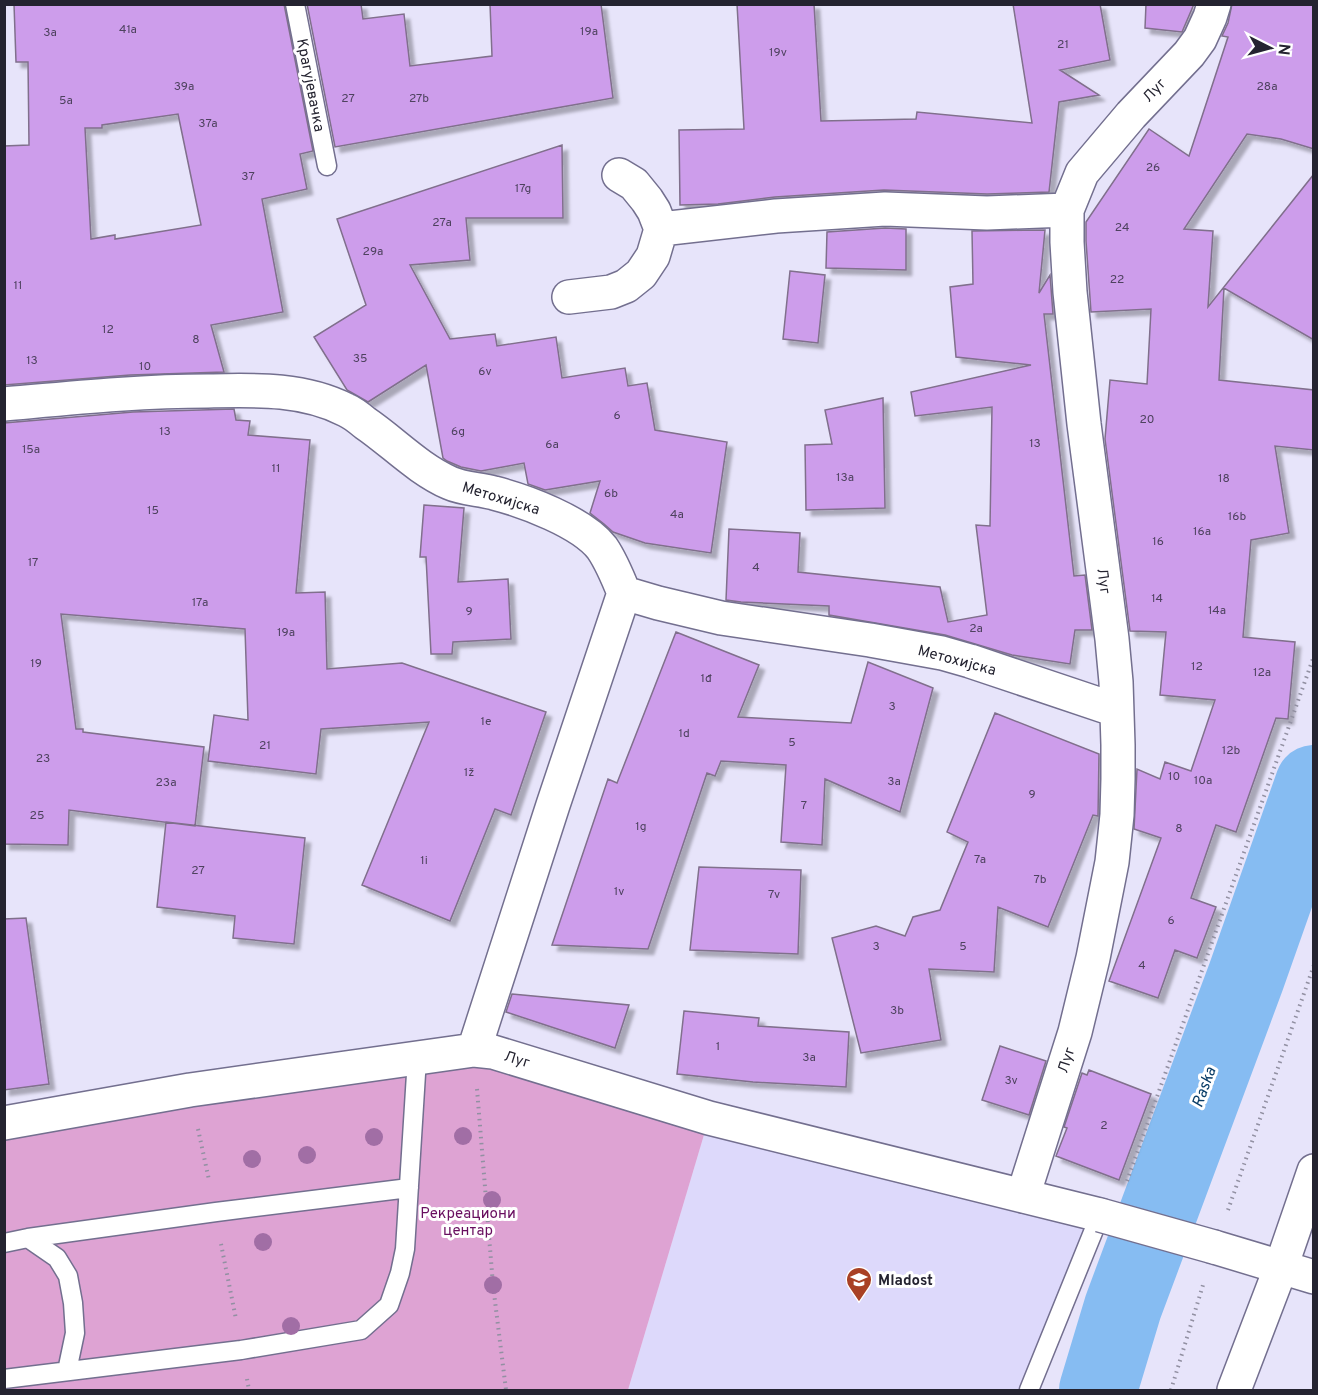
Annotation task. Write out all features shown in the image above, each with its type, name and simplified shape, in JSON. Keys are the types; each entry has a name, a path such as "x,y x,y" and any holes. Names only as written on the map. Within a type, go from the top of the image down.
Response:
{"street":[{"name":"Луг","path":"1023,1196 1075,1032 1103,912 1112,862 1117,814 1116,682 1070,292 1067,210 1082,173 1131,114 1189,54 1200,39 1214,4"},
{"path":"569,297 611,292 626,286 641,274 653,256 661,229 654,211 634,184 620,175"},
{"path":"661,229 776,216 885,209 987,213 1067,210"},
{"name":"Метохијска","path":"4,404 172,392 252,390 303,395 324,400 347,410 425,469 451,483 495,493 541,509 584,531 601,548 616,573 624,593 721,618 870,639 942,653 1116,710"},
{"path":"474,1050 624,593"},
{"name":"Луг","path":"4,1124 190,1090 474,1050 493,1052 709,1118 1100,1215 1314,1277"},
{"path":"1234,1390 1281,1267 1314,1171"}],"lane":[{"name":"Крагујевачка","path":"296,4 327,166"},
{"path":"4,1379 241,1350 362,1330 389,1305 405,1249 417,1058"},
{"path":"4,1243 216,1212 410,1188"},
{"path":"1029,1390 1100,1215"},
{"path":"28,1238 57,1258 68,1276 75,1333 67,1371"}],"path":[{"path":"1123,1190 1314,656"},
{"path":"1171,1390 1215,1247 1314,965"},
{"path":"474,1050 493,1284 506,1390"}],"shaded area":[{"name":"Mladost","path":"709,1118 1100,1215 1029,1390 628,1390"}],"green space":[{"name":"Рекреациони центар","path":"474,1050 709,1118 628,1390 5,1390 5,1123"}],"building":[{"path":"14,4 284,4 313,151 300,154 307,189 262,199 283,312 211,325 224,372 130,375 4,385 4,146 29,145 28,62 16,62","holes":["178,114 201,225 115,239 115,235 91,239 85,128 102,128 102,125"]},
{"path":"307,4 361,4 363,19 404,14 410,66 492,56 490,4 601,4 613,98 335,147"},
{"path":"737,4 814,4 821,121 916,119 917,112 1032,123 1013,4 1100,4 1110,60 1060,70 1099,95 1059,102 1049,192 987,194 884,190 680,205 679,130 744,129"},
{"path":"1146,4 1194,4 1182,32 1145,28"},
{"path":"1232,4 1314,4 1314,149 1281,139 1247,134 1184,229 1213,231 1208,307 1314,174 1314,340 1224,288 1219,380 1314,390 1314,450 1275,446 1289,533 1251,540 1243,637 1295,642 1288,719 1276,718 1236,832 1216,825 1191,898 1216,907 1197,958 1175,950 1158,998 1109,981 1161,838 1134,829 1137,769 1160,779 1165,762 1191,771 1215,700 1160,695 1166,632 1130,631 1105,439 1110,380 1147,384 1151,309 1091,312 1086,222 1149,129 1189,156 1228,37 1222,36 1228,23"},
{"path":"562,145 563,218 466,218 470,260 410,265 450,339 495,334 497,346 556,337 562,378 625,368 628,386 647,383 655,430 727,442 711,553 645,543 613,532 590,513 600,481 545,490 528,484 524,463 481,471 461,467 447,461 443,458 426,365 368,402 347,390 314,337 366,305 337,219"},
{"path":"906,229 906,270 826,268 827,232"},
{"path":"1045,230 1039,293 1050,275 1053,314 1044,314 1074,576 1085,575 1092,630 1075,630 1070,664 1012,655 945,635 829,615 829,606 726,600 729,529 800,533 798,572 940,587 948,622 987,615 976,525 990,526 992,407 915,416 911,392 1031,365 956,357 950,287 973,284 972,231"},
{"path":"790,271 825,275 818,343 783,339"},
{"path":"883,398 885,508 806,510 805,445 832,444 825,410"},
{"path":"234,409 236,420 250,421 248,435 310,440 296,593 325,592 327,669 402,663 546,712 511,815 495,809 450,921 362,885 429,722 321,729 316,774 208,761 214,715 248,720 245,629 61,614 76,729 83,729 83,732 204,747 195,826 69,810 68,845 4,844 4,423 133,412"},
{"path":"424,505 464,508 458,582 508,579 511,639 453,642 452,654 431,654 426,557 420,557"},
{"path":"676,632 759,665 738,717 851,723 868,662 933,688 900,812 825,779 822,845 781,842 786,765 721,761 715,776 707,773 648,949 552,945 608,779 617,783"},
{"path":"995,713 1099,754 1098,816 1093,815 1048,927 998,907 994,972 929,969 941,1040 861,1053 832,938 876,926 905,936 913,917 940,910 968,842 947,832"},
{"path":"166,822 305,838 294,944 233,938 235,916 157,907"},
{"path":"699,867 801,870 798,954 690,950"},
{"path":"26,918 49,1084 4,1090 4,919"},
{"path":"512,994 629,1005 615,1048 506,1012"},
{"path":"684,1011 759,1018 758,1026 849,1032 846,1087 753,1082 677,1074"},
{"path":"1000,1046 1046,1061 1029,1115 982,1100"},
{"path":"1089,1070 1151,1094 1119,1180 1056,1156 1067,1128 1064,1127 1082,1073 1087,1075"}],"waterway":[{"name":"Raska","path":"1098,1390 1123,1307 1246,977 1314,784"}],"place":[{"name":"Mladost","path":"859,1303"}]}
